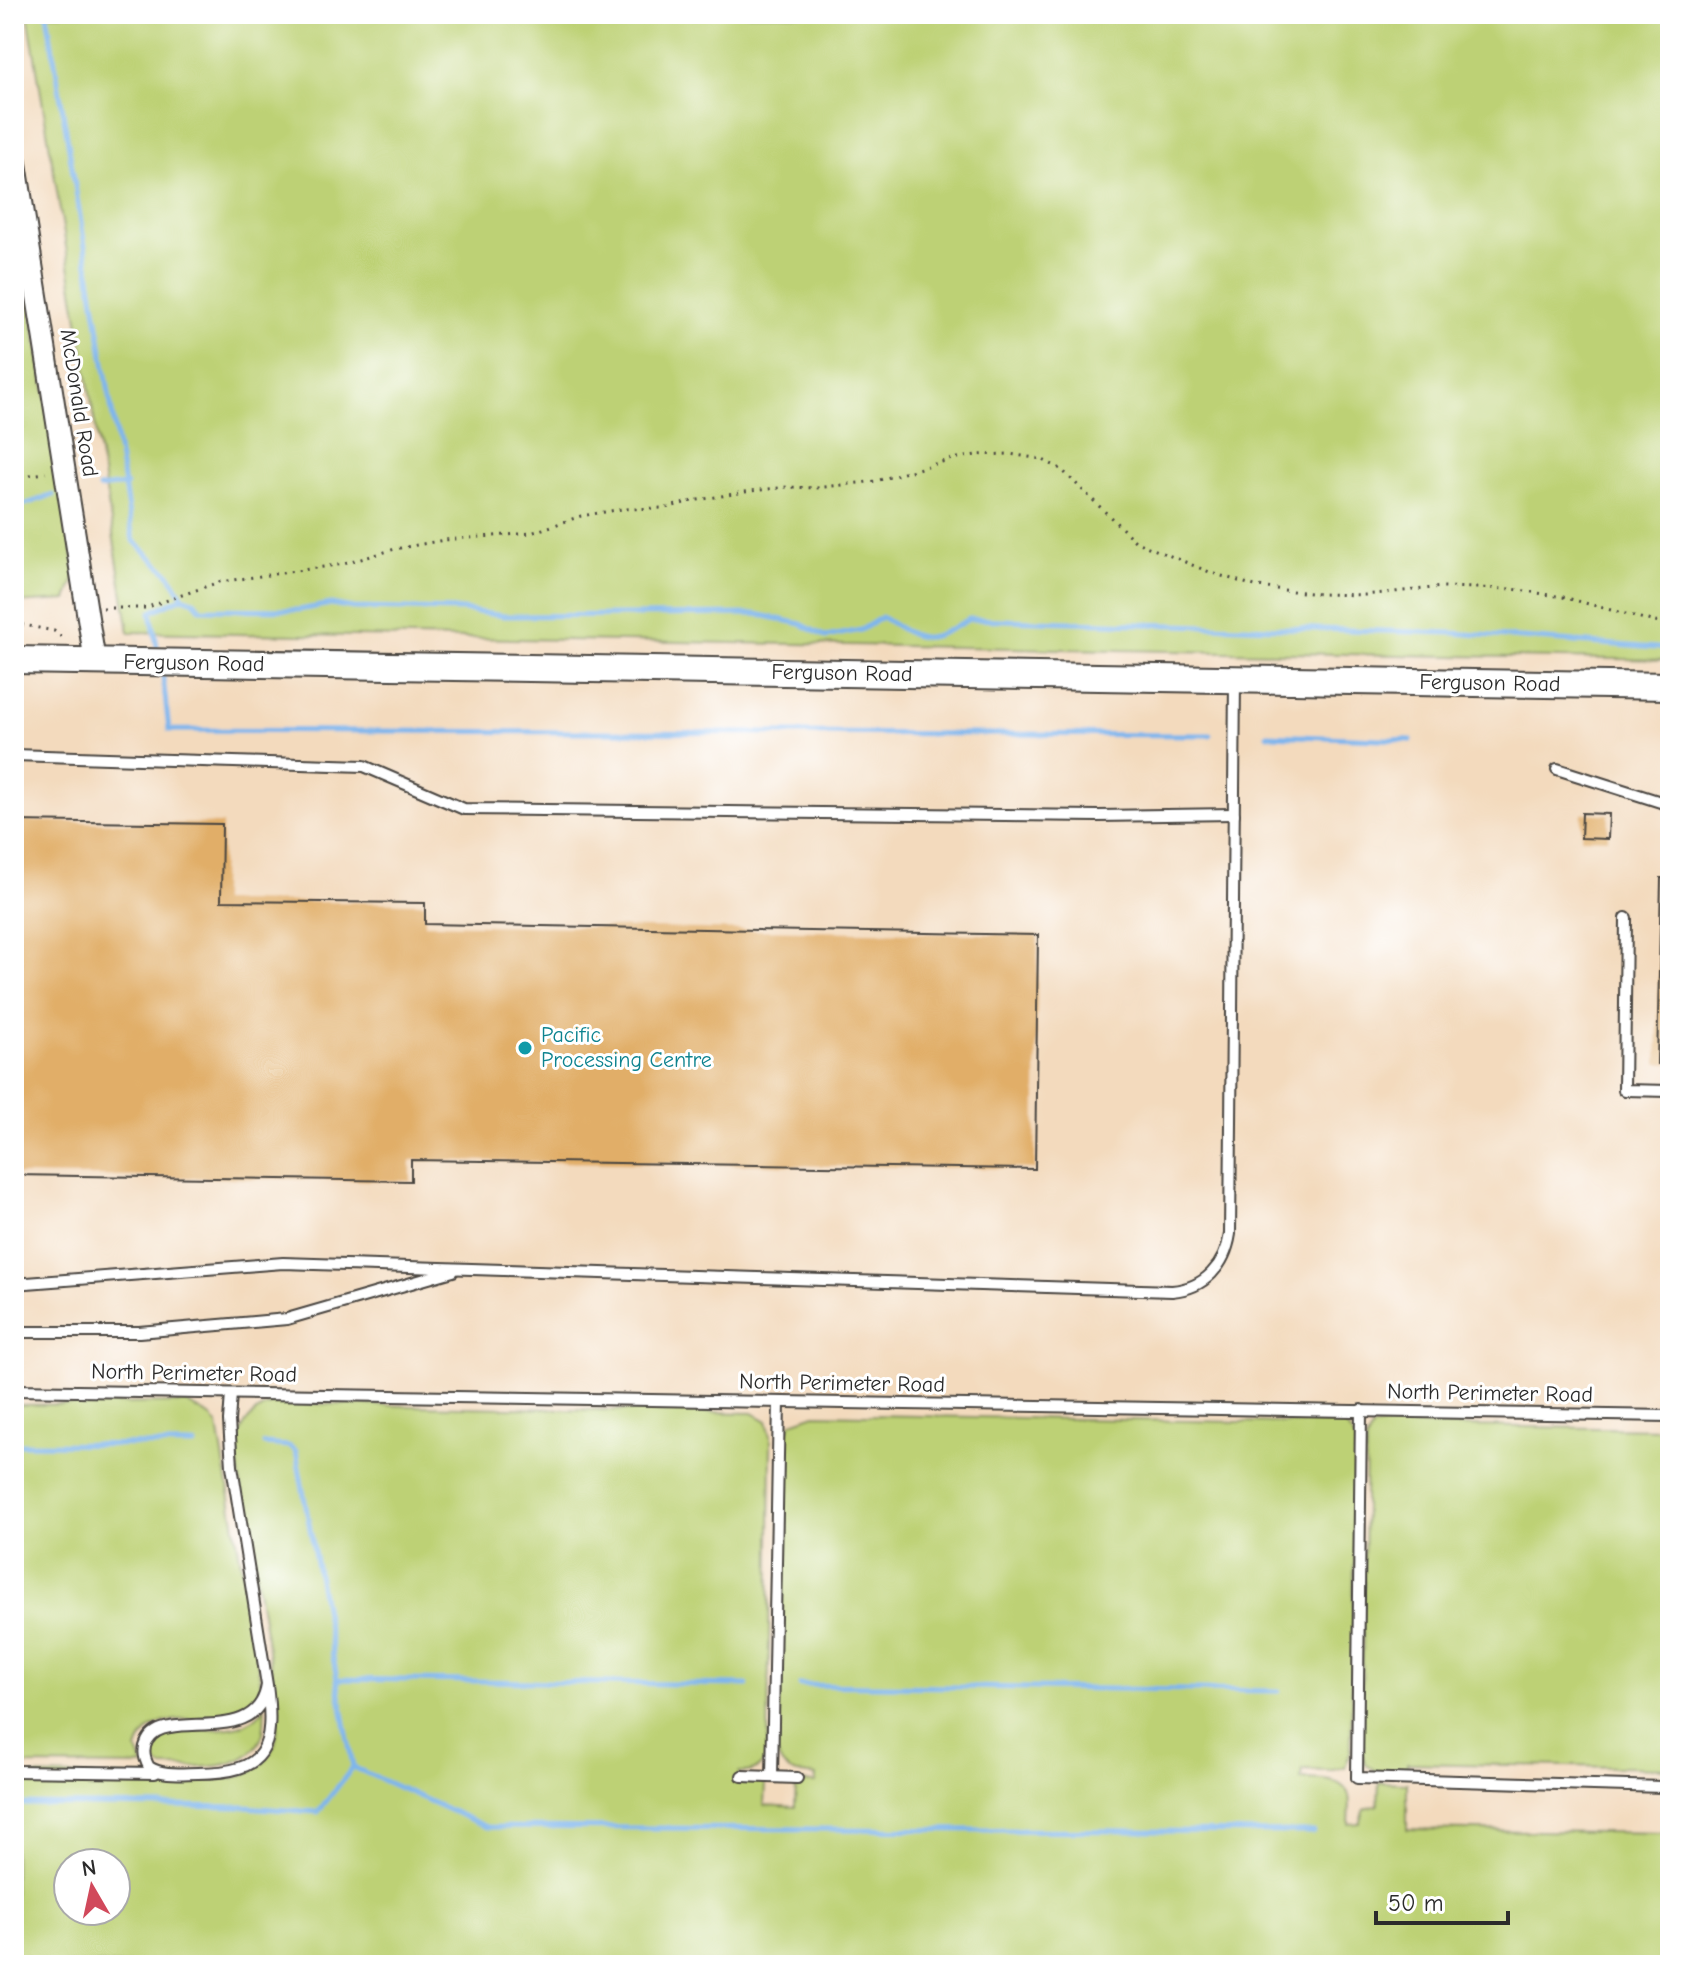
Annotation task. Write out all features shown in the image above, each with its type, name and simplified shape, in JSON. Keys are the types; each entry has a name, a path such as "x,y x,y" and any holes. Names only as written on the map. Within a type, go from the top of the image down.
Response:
{"street":[{"name":"McDonald Road","path":"14,151 95,662"},
{"name":"Ferguson Road","path":"14,660 1670,686"}],"lane":[{"path":"14,1284 283,1263 1172,1291 1188,1289 1214,1271 1225,1257 1230,1234 1235,678"},
{"path":"14,755 364,766 464,809 1084,816 1234,814"},
{"path":"1557,769 1670,805"},
{"path":"1626,918 1624,1090 1670,1091"},
{"path":"14,1332 139,1332 287,1319 464,1268"},
{"name":"North Perimeter Road","path":"14,1390 1670,1416"},
{"path":"14,1771 225,1773 254,1760 266,1746 271,1718 232,1466 231,1394"},
{"path":"772,1777 779,1402"},
{"path":"1361,1410 1357,1778 1663,1787"},
{"path":"161,1773 149,1767 144,1754 146,1740 151,1734 168,1727 226,1724 244,1718 262,1702 267,1685"},
{"path":"742,1776 797,1778"}],"path":[{"path":"88,611 113,606 145,608 201,587 264,574 344,564 395,549 444,540 531,533 581,516 622,509 666,508 751,491 876,481 952,459 1010,454 1041,459 1061,469 1136,542 1212,573 1258,587 1319,594 1365,595 1443,587 1503,588 1563,597 1670,626"},
{"path":"14,477 47,473"},
{"path":"14,623 54,631 69,641"}],"green space":[{"path":"28,14 1670,14 1670,660 129,632"},
{"path":"14,208 76,575 67,600 14,603"},
{"path":"186,1403 210,1416 218,1426 261,1684 255,1703 241,1713 224,1718 182,1719 163,1723 147,1732 137,1750 143,1766 14,1765 14,1405"},
{"path":"273,1403 753,1413 767,1421 771,1436 768,1752 758,1768 739,1772 738,1782 765,1783 764,1805 795,1807 796,1782 815,1783 816,1776 787,1769 777,1753 785,1436 792,1422 815,1414 1344,1424 1356,1440 1351,1750 1345,1767 1329,1771 1302,1770 1301,1779 1342,1785 1349,1796 1349,1824 1360,1823 1365,1809 1378,1805 1379,1782 1407,1783 1407,1829 1670,1833 1670,1965 14,1965 14,1775 232,1778 260,1766 274,1747 278,1723 275,1693 236,1454 246,1422"},
{"path":"1373,1427 1670,1429 1670,1768 1407,1763 1407,1773 1378,1772 1365,1763 1361,1750 1366,1441"},
{"path":"265,1707 263,1733 257,1746 247,1756 234,1762 205,1767 162,1767 153,1760 151,1745 163,1734 231,1728 255,1718"}],"building":[{"path":"1582,813 1609,814 1608,839 1581,838"},
{"name":"Pacific Processing Centre","path":"14,821 222,824 221,901 425,903 425,924 1038,935 1035,1169 411,1160 411,1181 14,1175"},
{"path":"1661,878 1670,878 1670,1064 1657,1064"}],"waterway":[{"path":"47,14 133,540 169,574 183,597 151,612 157,646"},
{"path":"99,488 126,485"},
{"path":"14,508 53,495"},
{"path":"183,597 194,601 201,609 299,610 331,604 353,608 462,610 504,616 756,614 801,624 826,637 861,630 882,617 907,632 925,637 943,633 969,619 1453,633 1670,649"},
{"path":"163,678 169,730 1210,735"},
{"path":"1267,735 1411,740"},
{"path":"14,1444 195,1445"},
{"path":"264,1444 289,1446 296,1451 337,1679 747,1685"},
{"path":"337,1679 353,1767 487,1827 1314,1832"},
{"path":"800,1685 1279,1691"},
{"path":"14,1804 244,1807 318,1812 353,1767"}],"place":[{"name":"Pacific Processing Centre","path":"525,1048"}]}
